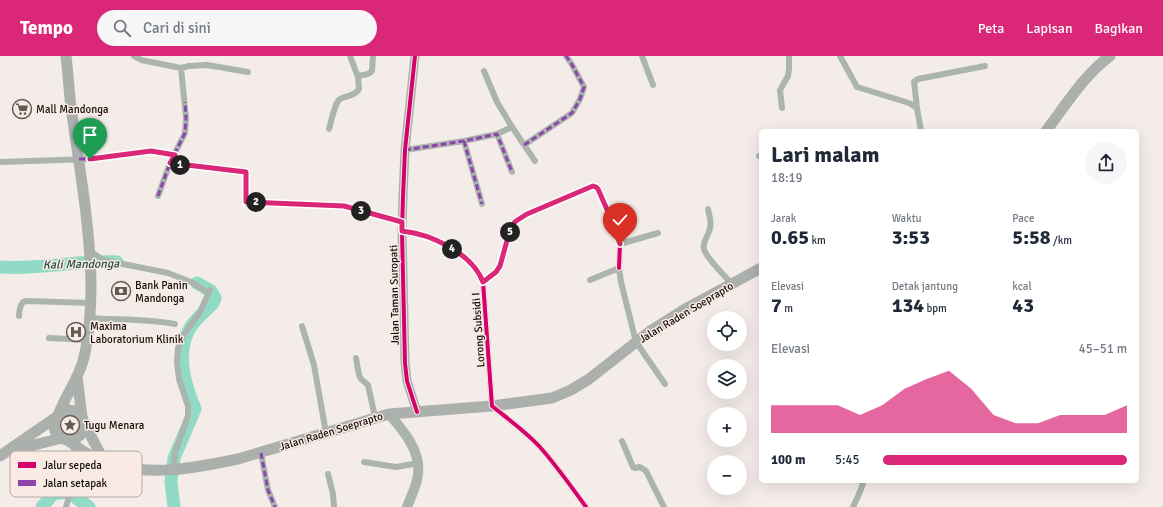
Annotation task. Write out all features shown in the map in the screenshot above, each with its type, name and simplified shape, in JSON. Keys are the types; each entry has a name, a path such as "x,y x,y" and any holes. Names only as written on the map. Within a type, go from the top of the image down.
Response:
{"highway":[{"path":"64,439 58,435 54,424 64,400 77,377 83,361 88,340 91,303 90,252 71,107 66,56"},
{"path":"1047,129 1076,89 1089,74 1110,56"},
{"name":"Jalan Raden Soeprapto","path":"142,470 173,470 214,464 261,453 375,417 389,414 492,406 552,398 572,390 589,379 636,342 687,308 759,269"},
{"path":"16,451 64,439 77,438 84,429 77,377"},
{"path":"4,454 63,411 72,410 76,411 83,420 99,451"},
{"name":"Jalan Raden Soeprapto","path":"64,439 83,451"}],"main road":[{"path":"389,414 406,436 418,464 416,485 408,507"}],"street":[{"path":"134,56 141,60 181,68 207,65 248,72"},
{"path":"329,129 338,101 342,98 354,95 360,89 358,76 350,56"},
{"path":"358,76 368,74 372,71 373,56"},
{"name":"Jalan Taman Suropati","path":"414,56 405,150 402,226 405,372 417,412"},
{"path":"524,145 572,113 580,99 584,87 566,56"},
{"path":"642,56 653,85"},
{"path":"782,108 780,90 788,76 790,62 789,56"},
{"path":"840,56 857,87 917,108"},
{"path":"921,129 914,82 918,79 985,66"},
{"path":"158,196 170,163 184,133 186,118 181,68"},
{"path":"484,71 497,102 535,161"},
{"path":"405,150 464,141 497,134 512,127"},
{"path":"497,134 512,172"},
{"path":"464,141 482,204"},
{"path":"0,162 90,159 151,151 175,155"},
{"name":"Lorong Subsidi I","path":"170,163 246,172 246,202 344,206 434,238 473,264 479,272 483,282 492,406"},
{"path":"483,282 496,272 500,266 511,226 516,221 527,214 593,186 596,187 612,221 620,244 619,268 621,282 636,342 665,384"},
{"path":"708,209 711,222 710,229 704,243 704,249 713,263 732,284"},
{"path":"620,244 658,233"},
{"path":"90,252 98,258 108,261 168,273 191,282 210,292 200,312 182,336 178,348 177,363 179,379 188,410 188,416 173,458 173,470"},
{"path":"590,280 619,268"},
{"path":"750,274 759,276"},
{"path":"19,316 21,305 23,302 27,301 91,303"},
{"path":"90,318 148,320 174,324"},
{"path":"302,326 314,365 326,433"},
{"path":"49,338 88,340"},
{"path":"356,358 359,375 368,385 375,417"},
{"path":"492,406 528,435 586,507"},
{"path":"622,441 633,467 640,467 646,471 664,507"},
{"path":"261,453 268,490 276,507"},
{"path":"364,462 396,467 418,464"},
{"path":"328,474 333,494 334,507"},
{"path":"853,507 863,483"},
{"path":"66,507 69,497"}],"waterway":[{"name":"Kali Mandonga","path":"0,267 15,268 88,262 117,262"},
{"name":"Kali Mandonga","path":"174,507 171,482 174,458 195,409 185,379 182,358 183,348 185,338 190,328 213,303 215,298 211,291 197,283"},
{"name":"Kali Mandonga","path":"42,507 50,497"},
{"name":"Kali Mandonga","path":"75,497 89,507"}],"marked path":[{"path":"524,145 572,113 580,99 584,87 566,56"},
{"path":"158,196 170,163 185,133 185,102"},
{"path":"405,150 464,141 497,134 512,172"},
{"path":"464,141 482,204"},
{"path":"79,159 90,159 151,151 175,155"},
{"path":"261,453 268,490 275,507"}],"cycle path":[{"path":"415,56 405,150 402,231 405,363 407,381 417,412"},
{"path":"170,163 246,172 246,202 344,206 402,222"},
{"path":"483,282 496,272 500,265 511,226 516,221 527,214 593,186 598,189 620,244 619,268"},
{"path":"402,231 424,235 438,240 463,256 478,270 483,282 492,406 539,446 586,507"}],"place":[{"name":"Mall Mandonga","path":"22,109"},
{"name":"Bank Panin Mandonga","path":"121,291"},
{"name":"Maxima Laboratorium Klinik","path":"76,332"},
{"name":"Tugu Menara","path":"70,425"}],"route":[{"path":"90,159 151,151 175,155 170,163 246,172 246,202 344,206 402,222 402,231 434,238 473,264 479,272 483,282 496,272 500,266 511,226 516,221 539,208 562,200 593,186 598,189 620,244"}]}
